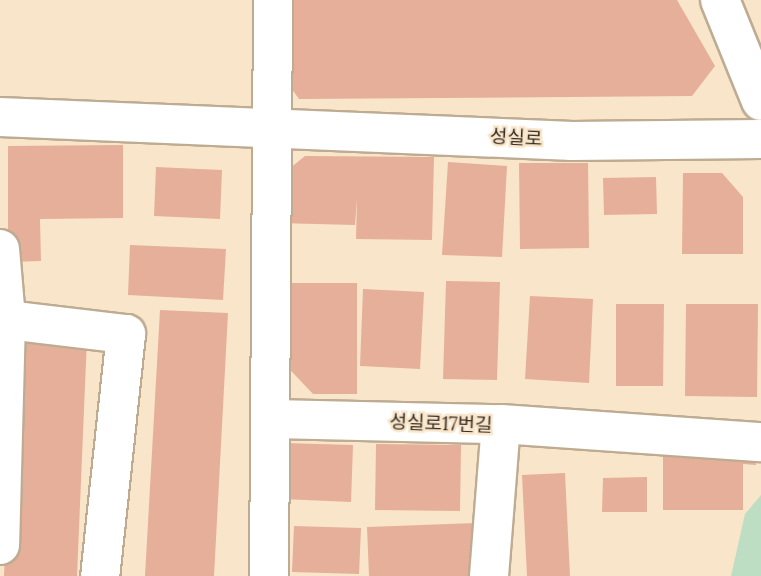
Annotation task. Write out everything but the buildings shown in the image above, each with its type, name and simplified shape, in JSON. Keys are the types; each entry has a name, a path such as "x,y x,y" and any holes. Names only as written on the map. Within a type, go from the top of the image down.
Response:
{"street":[{"path":"269,576 273,419 273,0"},
{"path":"726,1 761,101"},
{"name":"성실로","path":"0,117 271,125 572,141 761,139"},
{"path":"0,249 3,319 0,545"},
{"path":"3,319 126,334 100,576"},
{"name":"성실로17번길","path":"273,419 501,424 489,576"},
{"path":"501,424 761,442"}],"green space":[{"path":"761,495 761,576 731,576 745,514"}]}
